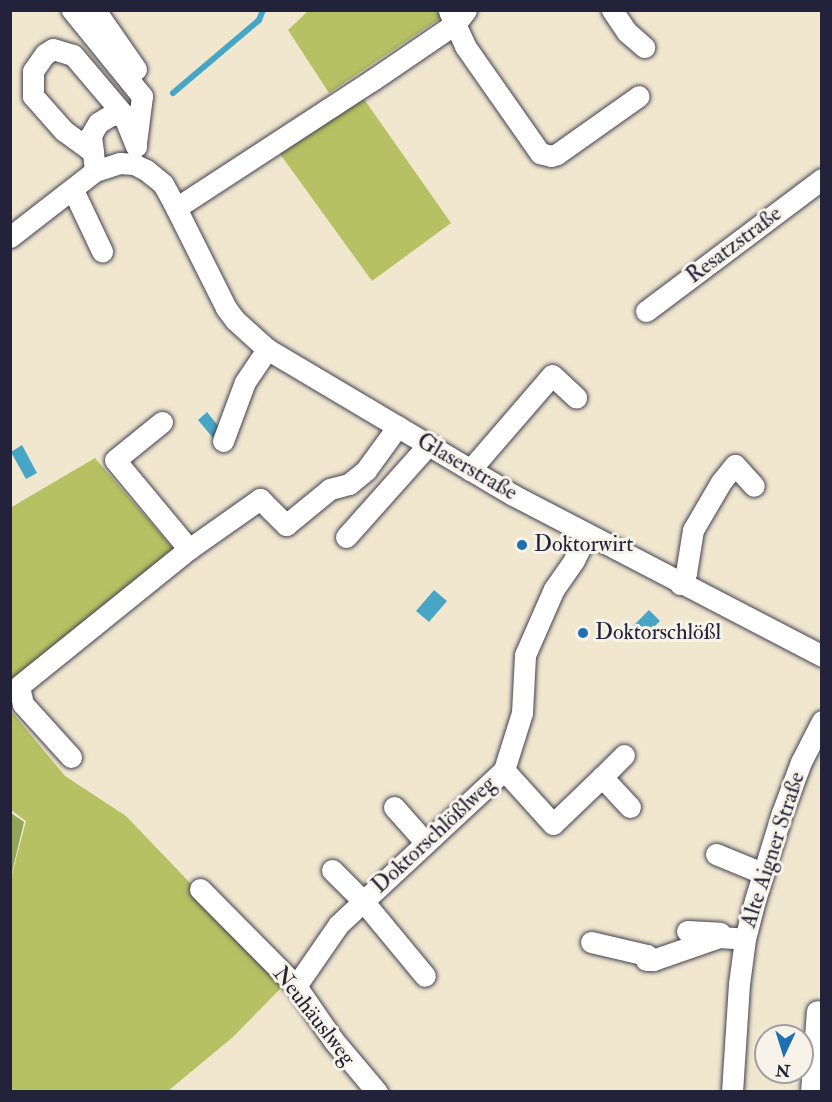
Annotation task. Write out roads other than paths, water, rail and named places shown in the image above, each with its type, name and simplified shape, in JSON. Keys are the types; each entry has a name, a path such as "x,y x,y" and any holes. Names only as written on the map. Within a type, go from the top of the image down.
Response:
{"street":[{"path":"72,10 142,96"},
{"path":"94,10 138,72 142,96 135,155"},
{"path":"612,10 627,32 644,47"},
{"path":"176,208 371,81 457,15 471,55 540,153 545,156 562,151 639,96"},
{"path":"53,49 73,54 123,114 135,155 113,164 94,162 33,96 32,85 36,64 53,49"},
{"path":"10,237 73,190 94,162 91,135 98,123 111,115 123,114"},
{"name":"Glaserstraße","path":"135,155 146,170 163,184 226,308 235,320 267,349 470,470 586,535 822,656"},
{"name":"Resatzstraße","path":"646,311 822,179"},
{"path":"73,190 102,251"},
{"path":"223,441 245,382 267,349"},
{"path":"470,470 552,375 576,397"},
{"path":"162,422 115,460 189,549"},
{"path":"71,757 23,704 19,686 189,549 260,499 286,525 330,489 349,484 366,471 398,426"},
{"path":"346,537 428,445"},
{"path":"680,584 686,573 693,530 721,482 735,465 754,486"},
{"name":"Doktorschlößlweg","path":"296,986 339,924 504,771 522,713 525,655 554,589 574,560 586,535"},
{"name":"Alte Aigner Straße","path":"732,1092 737,937 801,762 822,721"},
{"path":"504,771 553,824 624,755"},
{"path":"602,777 630,807"},
{"path":"394,807 426,843"},
{"path":"716,854 762,873"},
{"path":"332,870 363,901 425,976"},
{"name":"Neuhäuslweg","path":"200,889 296,986 341,1050 377,1092"},
{"path":"687,931 711,930 737,937"},
{"path":"591,942 647,955 650,960 737,937"},
{"path":"811,1092 818,1011"}],"water":[{"path":"207,412 222,431 213,438 198,420"},
{"path":"22,445 37,473 26,479 11,452"},
{"path":"434,590 447,601 429,622 416,611"},
{"path":"649,610 660,621 641,640 630,629"}],"waterway":[{"path":"173,93 259,20 263,10"}],"place":[{"name":"Doktorwirt","path":"522,545"},
{"name":"Doktorschlößl","path":"583,633"}]}
